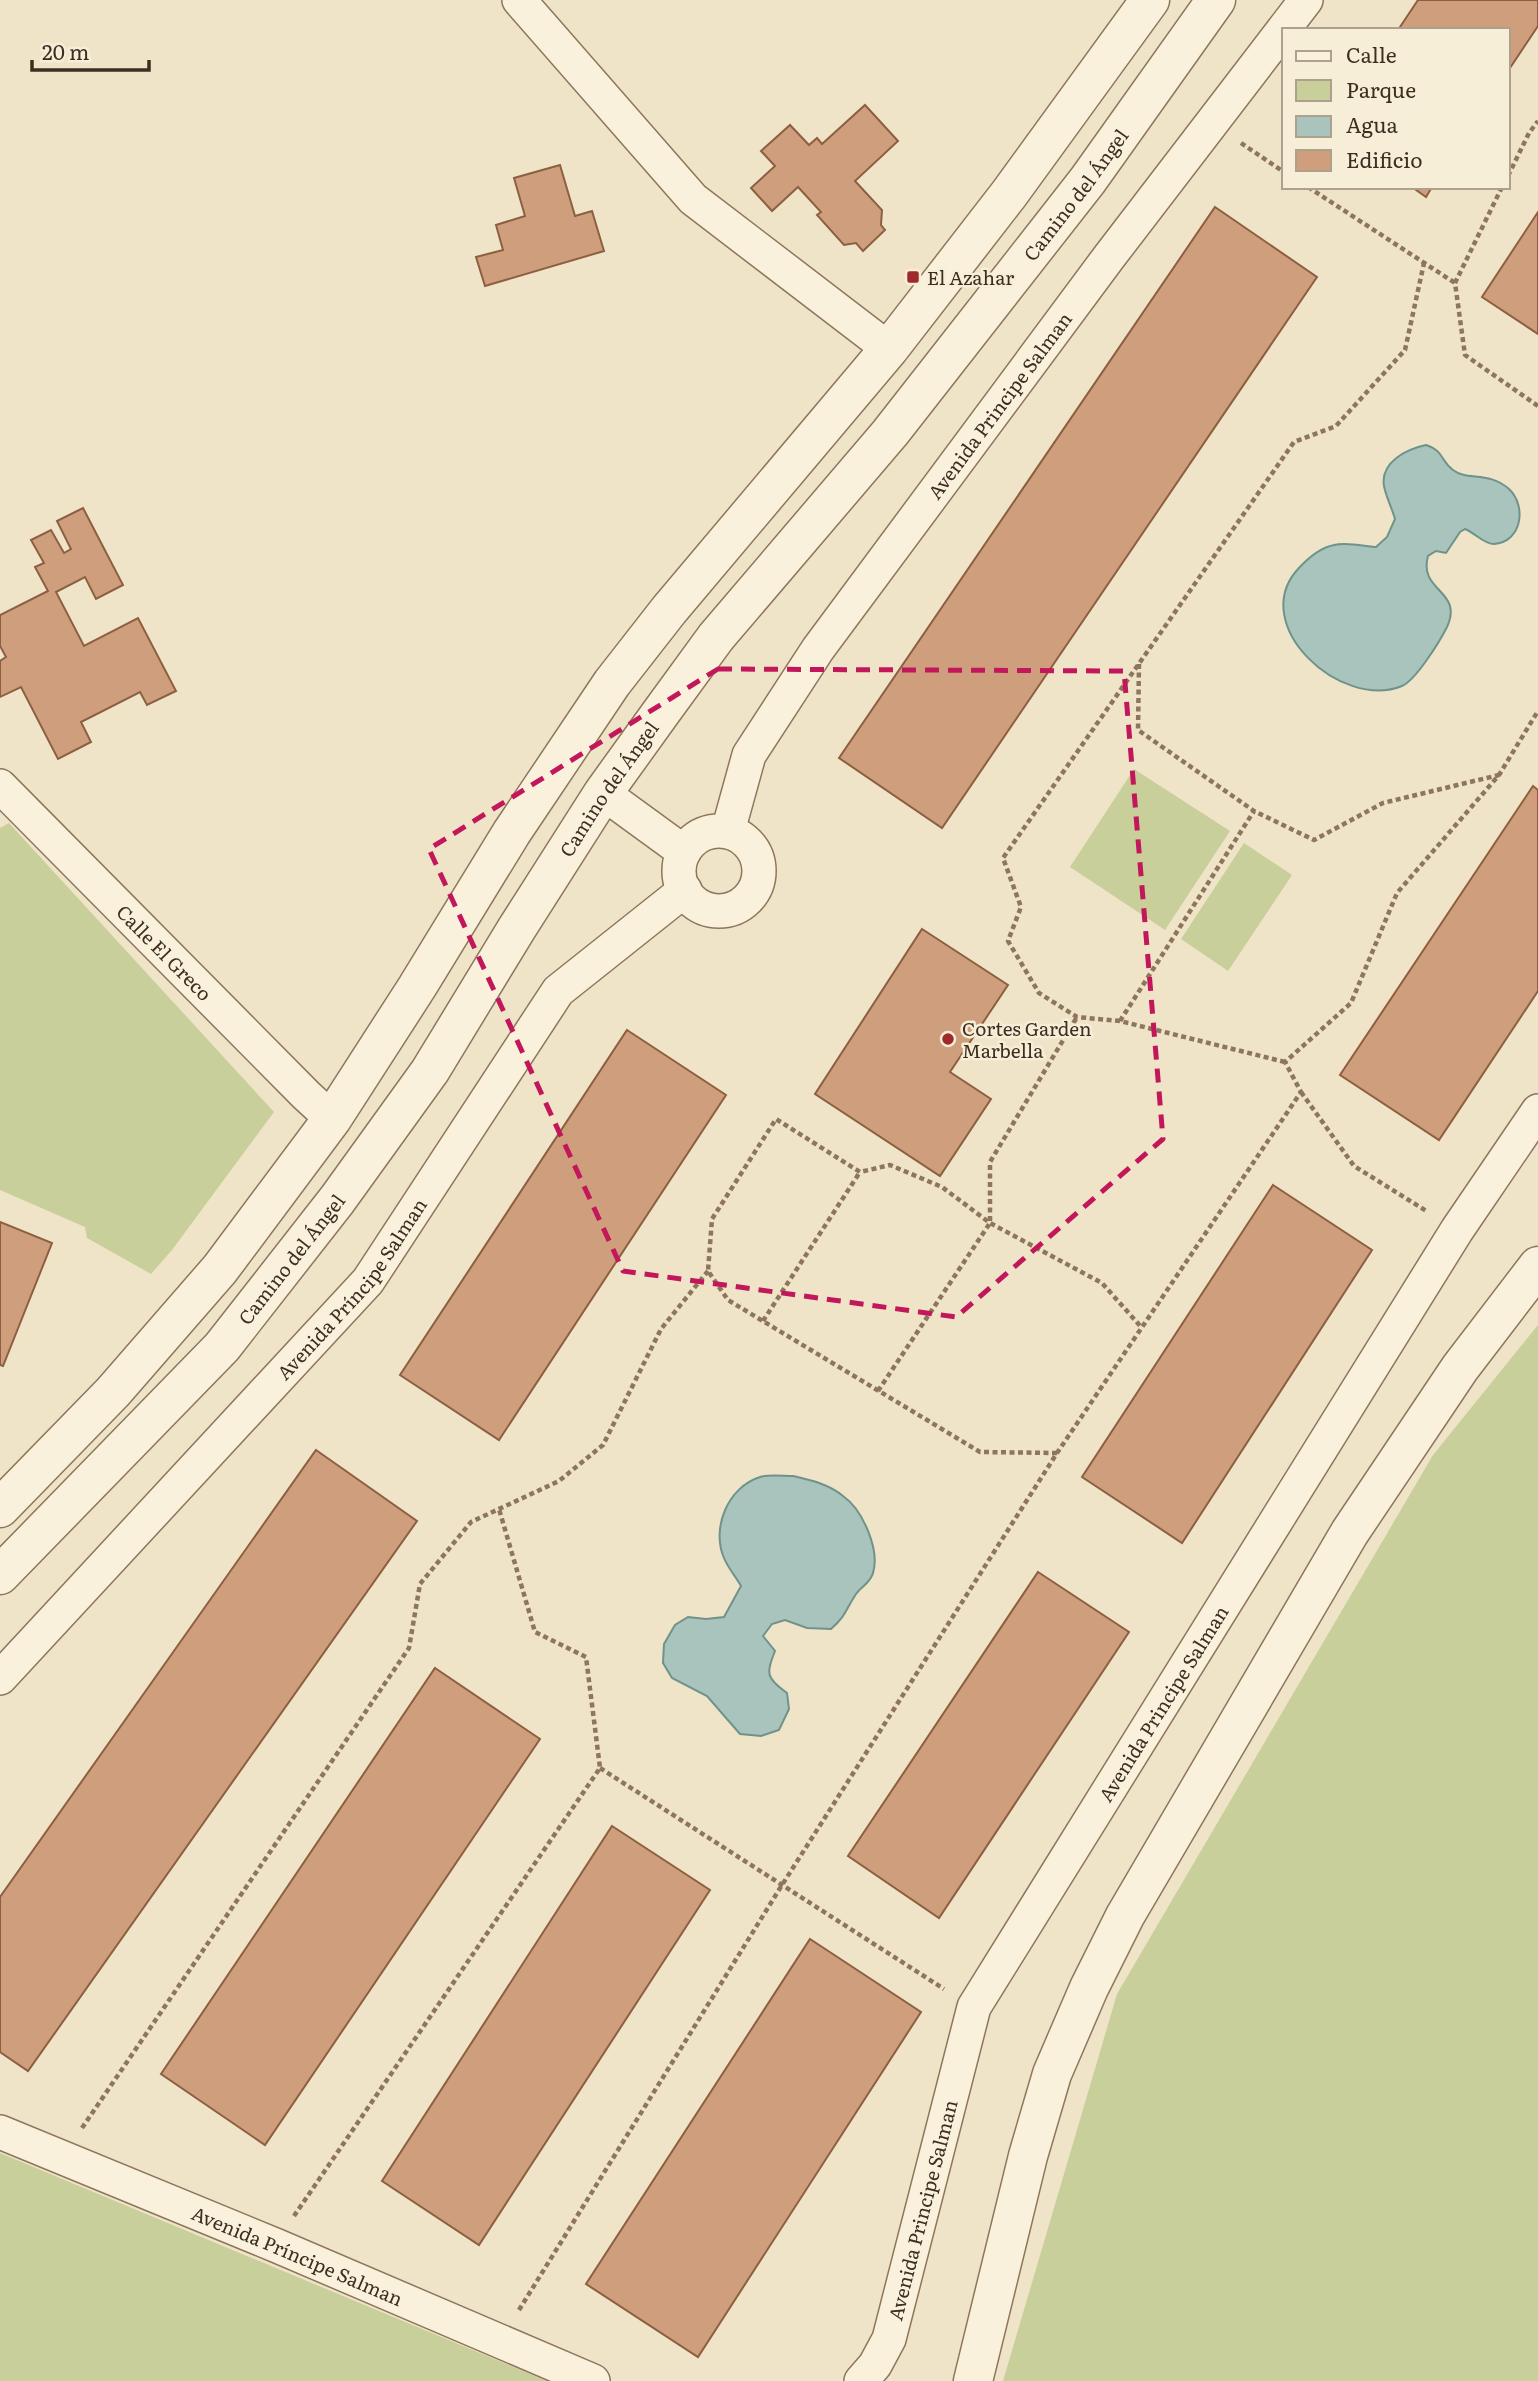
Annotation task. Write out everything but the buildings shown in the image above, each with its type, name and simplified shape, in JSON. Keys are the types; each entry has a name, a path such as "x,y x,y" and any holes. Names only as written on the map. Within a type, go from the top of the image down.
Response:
{"street":[{"path":"519,0 693,199 889,349"},
{"path":"0,1508 113,1392 220,1269 332,1119 512,832 612,683 669,610 889,349 1009,194 1150,0"},
{"name":"Camino del Ángel","path":"0,1575 222,1347 337,1200 430,1071 603,793 716,637 890,433 1088,180 1216,0"},
{"name":"Avenida Principe Salman","path":"1285,28 1306,0"},
{"name":"Avenida Principe Salman","path":"728,831 749,755 818,649 1109,257 1282,31"},
{"name":"Calle El Greco","path":"0,786 332,1119"},
{"path":"603,793 684,852"},
{"path":"728,831 745,840 757,856 760,876 752,894 736,907 717,911 698,905 685,890 679,871 684,852 692,842 702,834 728,831"},
{"name":"Avenida Príncipe Salman","path":"0,1678 368,1281 558,990 685,890"},
{"name":"Avenida Principe Salman","path":"861,2381 875,2365 889,2339 974,2007 1457,1230 1538,1111"},
{"path":"973,2381 1028,2155 1052,2074 1089,1988 1119,1928 1350,1532 1460,1368 1538,1266"},
{"name":"Avenida Príncipe Salman","path":"0,2133 275,2245 593,2381"}],"path":[{"path":"1510,172 1538,121"},
{"path":"1211,124 1282,171"},
{"path":"1311,189 1455,283"},
{"path":"1502,189 1455,283 1465,355 1538,406"},
{"path":"1424,263 1405,350 1336,426 1294,442 1003,858 1021,907 1008,941 1039,993 1077,1017 1120,1021 1285,1062 1301,1092 1354,1166 1457,1230"},
{"path":"1139,663 1138,730 1254,811 1314,840 1383,803 1499,775"},
{"path":"1285,1062 1351,1003 1397,893 1499,775 1538,711"},
{"path":"1120,1021 1254,811"},
{"path":"878,1391 990,1223 990,1162 1077,1017"},
{"path":"500,2341 782,1885 1057,1453 1301,1092"},
{"path":"60,2159 409,1648 420,1584 471,1522 559,1481 603,1445 661,1329 708,1271 712,1219 776,1119 859,1172"},
{"path":"763,1321 859,1172 890,1165 942,1187 990,1223 1102,1283 1142,1328"},
{"path":"708,1271 728,1300 980,1452 1057,1453"},
{"path":"275,2245 600,1768 586,1657 536,1632 499,1509"},
{"path":"600,1768 974,2007"}],"highlighted area":[{"path":"718,669 1124,671 1163,1139 956,1317 623,1271 429,849"}],"green space":[{"path":"1134,769 1230,831 1165,930 1070,867"},
{"path":"9,823 274,1112 172,1250 151,1274 87,1238 85,1227 0,1190 0,828"},
{"path":"1244,843 1292,875 1228,971 1181,939"},
{"path":"1538,1325 1538,2381 1003,2381 1117,1994 1433,1455"},
{"path":"0,2153 547,2381 0,2381"}],"water":[{"path":"1426,445 1436,450 1453,470 1494,480 1509,489 1518,504 1519,522 1511,537 1503,542 1490,544 1465,529 1446,553 1436,551 1428,556 1429,577 1450,605 1451,615 1444,633 1421,668 1402,686 1378,690 1353,686 1329,675 1308,658 1292,637 1284,614 1285,591 1298,569 1319,551 1339,544 1376,547 1387,537 1395,519 1384,486 1386,470 1403,453"},
{"path":"793,1476 826,1485 850,1502 868,1531 875,1564 868,1582 831,1629 807,1628 785,1620 772,1624 763,1636 775,1651 770,1675 787,1693 789,1709 779,1730 761,1736 740,1734 707,1696 672,1678 663,1663 664,1644 675,1625 688,1617 724,1617 741,1586 726,1562 721,1546 721,1522 731,1499 749,1482 760,1477"}],"place":[{"name":"El Azahar","path":"913,277"},
{"name":"Cortes Garden Marbella","path":"948,1039"}]}
